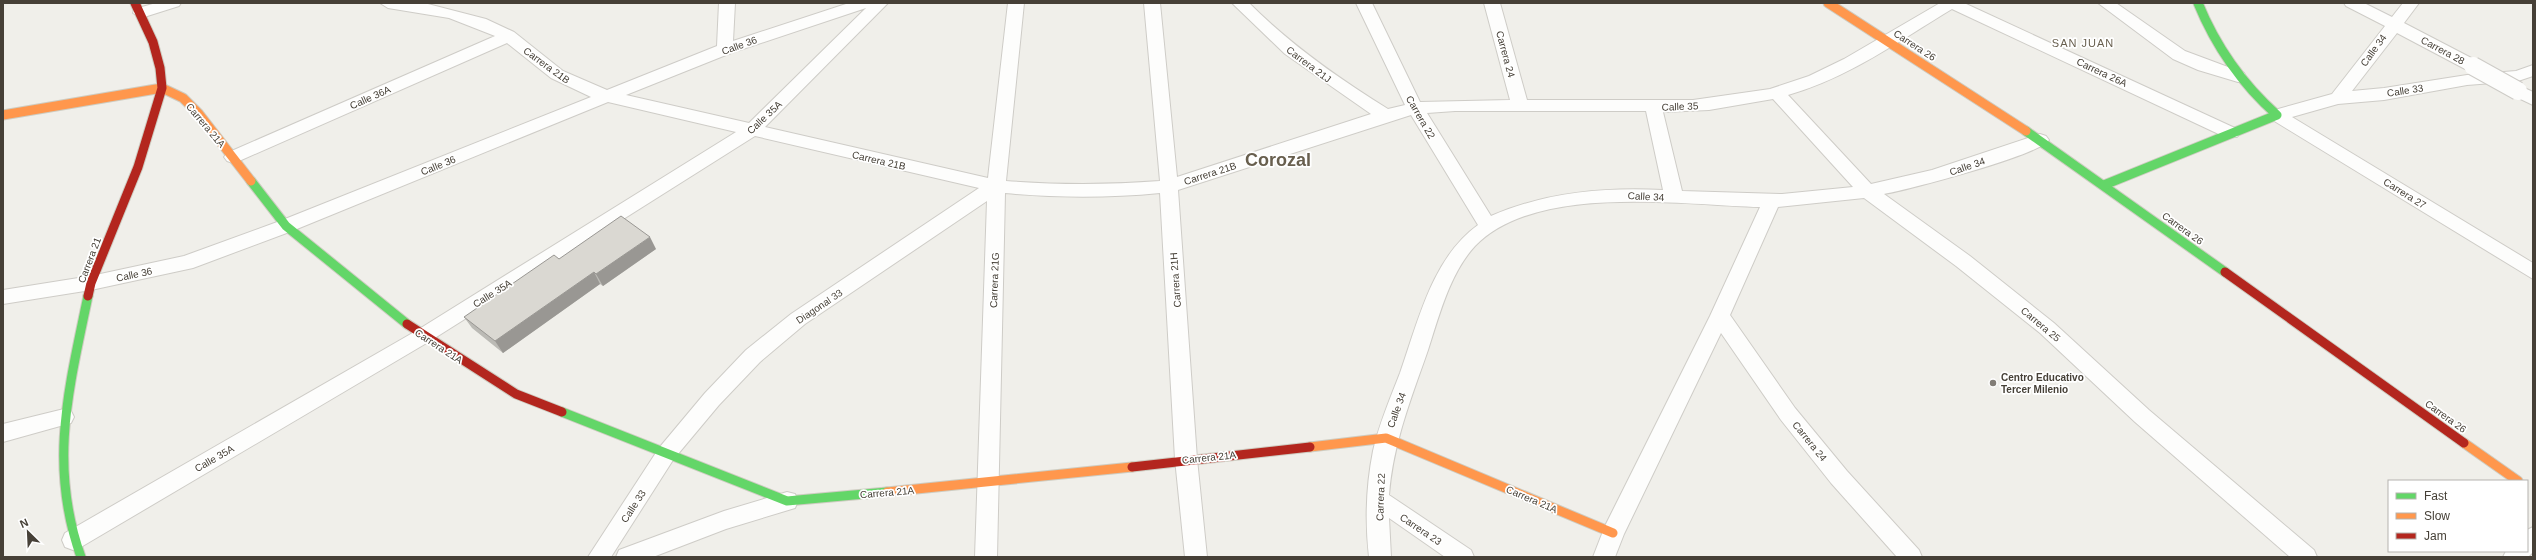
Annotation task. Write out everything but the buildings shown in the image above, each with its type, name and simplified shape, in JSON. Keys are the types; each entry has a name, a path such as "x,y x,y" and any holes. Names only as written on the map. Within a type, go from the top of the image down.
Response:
{"street":[{"path":"138,8 173,3"},
{"name":"Carrera 21B","path":"388,3 447,12 477,22 508,36 559,76 580,87 609,97 751,131 996,186 1081,191 1169,186 1386,114"},
{"path":"725,50 727,3"},
{"name":"Calle 36","path":"3,297 91,283 186,263 286,226 725,50 865,3"},
{"name":"Calle 35A","path":"73,540 423,336 751,131 880,3"},
{"name":"Carrera 21G","path":"986,557 996,186 1016,3"},
{"name":"Carrera 21H","path":"1152,3 1169,186 1186,459 1196,557"},
{"name":"Carrera 21J","path":"1240,3 1268,33 1297,56 1338,86 1386,114"},
{"name":"Carrera 22","path":"1364,3 1414,108 1488,226"},
{"name":"Carrera 24","path":"1492,3 1520,106"},
{"name":"Carrera 26","path":"1828,3 2040,140 2517,480"},
{"name":"Calle 35","path":"1386,114 1414,108 1454,105 1653,107 1693,106 1732,102 1777,93 1815,80 1846,65 1951,3"},
{"name":"Carrera 26A","path":"1951,3 2231,133"},
{"path":"2106,3 2179,54 2204,66 2238,77"},
{"path":"2198,3 2217,48 2252,94 2277,115"},
{"name":"Carrera 28","path":"2352,3 2533,99"},
{"name":"Calle 34","path":"2338,98 2393,24 2411,3"},
{"name":"Carrera 21","path":"81,557 73,540 63,479 64,417 91,283 138,167 162,88 160,68 138,8"},
{"name":"Calle 36A","path":"232,158 508,36"},
{"name":"Calle 33","path":"2104,185 2277,115 2338,98 2384,94 2467,80 2518,76 2533,70"},
{"path":"3,116 162,88"},
{"name":"Carrera 21A","path":"162,88 183,98 199,114 286,226 423,336 516,394 788,501"},
{"name":"Carrera 25","path":"1777,93 1867,191 1963,261 2047,328 2142,416 2306,557"},
{"path":"1653,107 1674,197"},
{"name":"Carrera 27","path":"2277,115 2533,272"},
{"name":"Calle 34","path":"1386,438 1433,307 1451,270 1468,242 1488,226 1524,210 1570,199 1617,194 1772,201 1867,191 1954,172 2040,140"},
{"name":"Diagonal 33","path":"666,454 712,399 753,356 798,319 996,186"},
{"path":"1604,557 1613,533 1720,316 1772,201"},
{"name":"Carrera 24","path":"1720,316 1788,414 1840,477 1912,557"},
{"path":"3,433 64,417"},
{"name":"Carrera 22","path":"1380,557 1379,500 1386,438"},
{"name":"Carrera 21A","path":"626,557 724,520 788,501 988,483 1186,459 1386,438 1613,533"},
{"name":"Calle 33","path":"599,557 666,454"},
{"name":"Carrera 23","path":"1379,500 1463,557"}],"traffic: fast":[{"path":"2104,185 2277,115 2251,91 2230,64 2212,35 2198,3"},
{"path":"2026,131 2225,272"},
{"path":"251,181 286,226 407,324"},
{"path":"81,557 70,526 64,494 63,461 69,393 88,296"},
{"path":"562,412 787,501 887,492"}],"traffic: slow":[{"path":"1828,3 2026,131"},
{"path":"3,115 162,88 183,98 199,114 251,181"},
{"path":"1310,447 1386,438 1613,533"},
{"path":"2464,443 2517,480"},
{"path":"887,492 1132,467"}],"traffic: jam":[{"path":"88,296 91,283 138,167 162,88 160,68 153,42 135,3"},
{"path":"2225,272 2464,443"},
{"path":"407,324 423,336 516,394 562,412"},
{"path":"1132,467 1310,447"}],"place":[{"name":"Centro Educativo Tercer Milenio","path":"1993,383"}],"district":[{"name":"SAN JUAN","path":"2083,43"},
{"name":"Corozal","path":"1278,160"}]}
